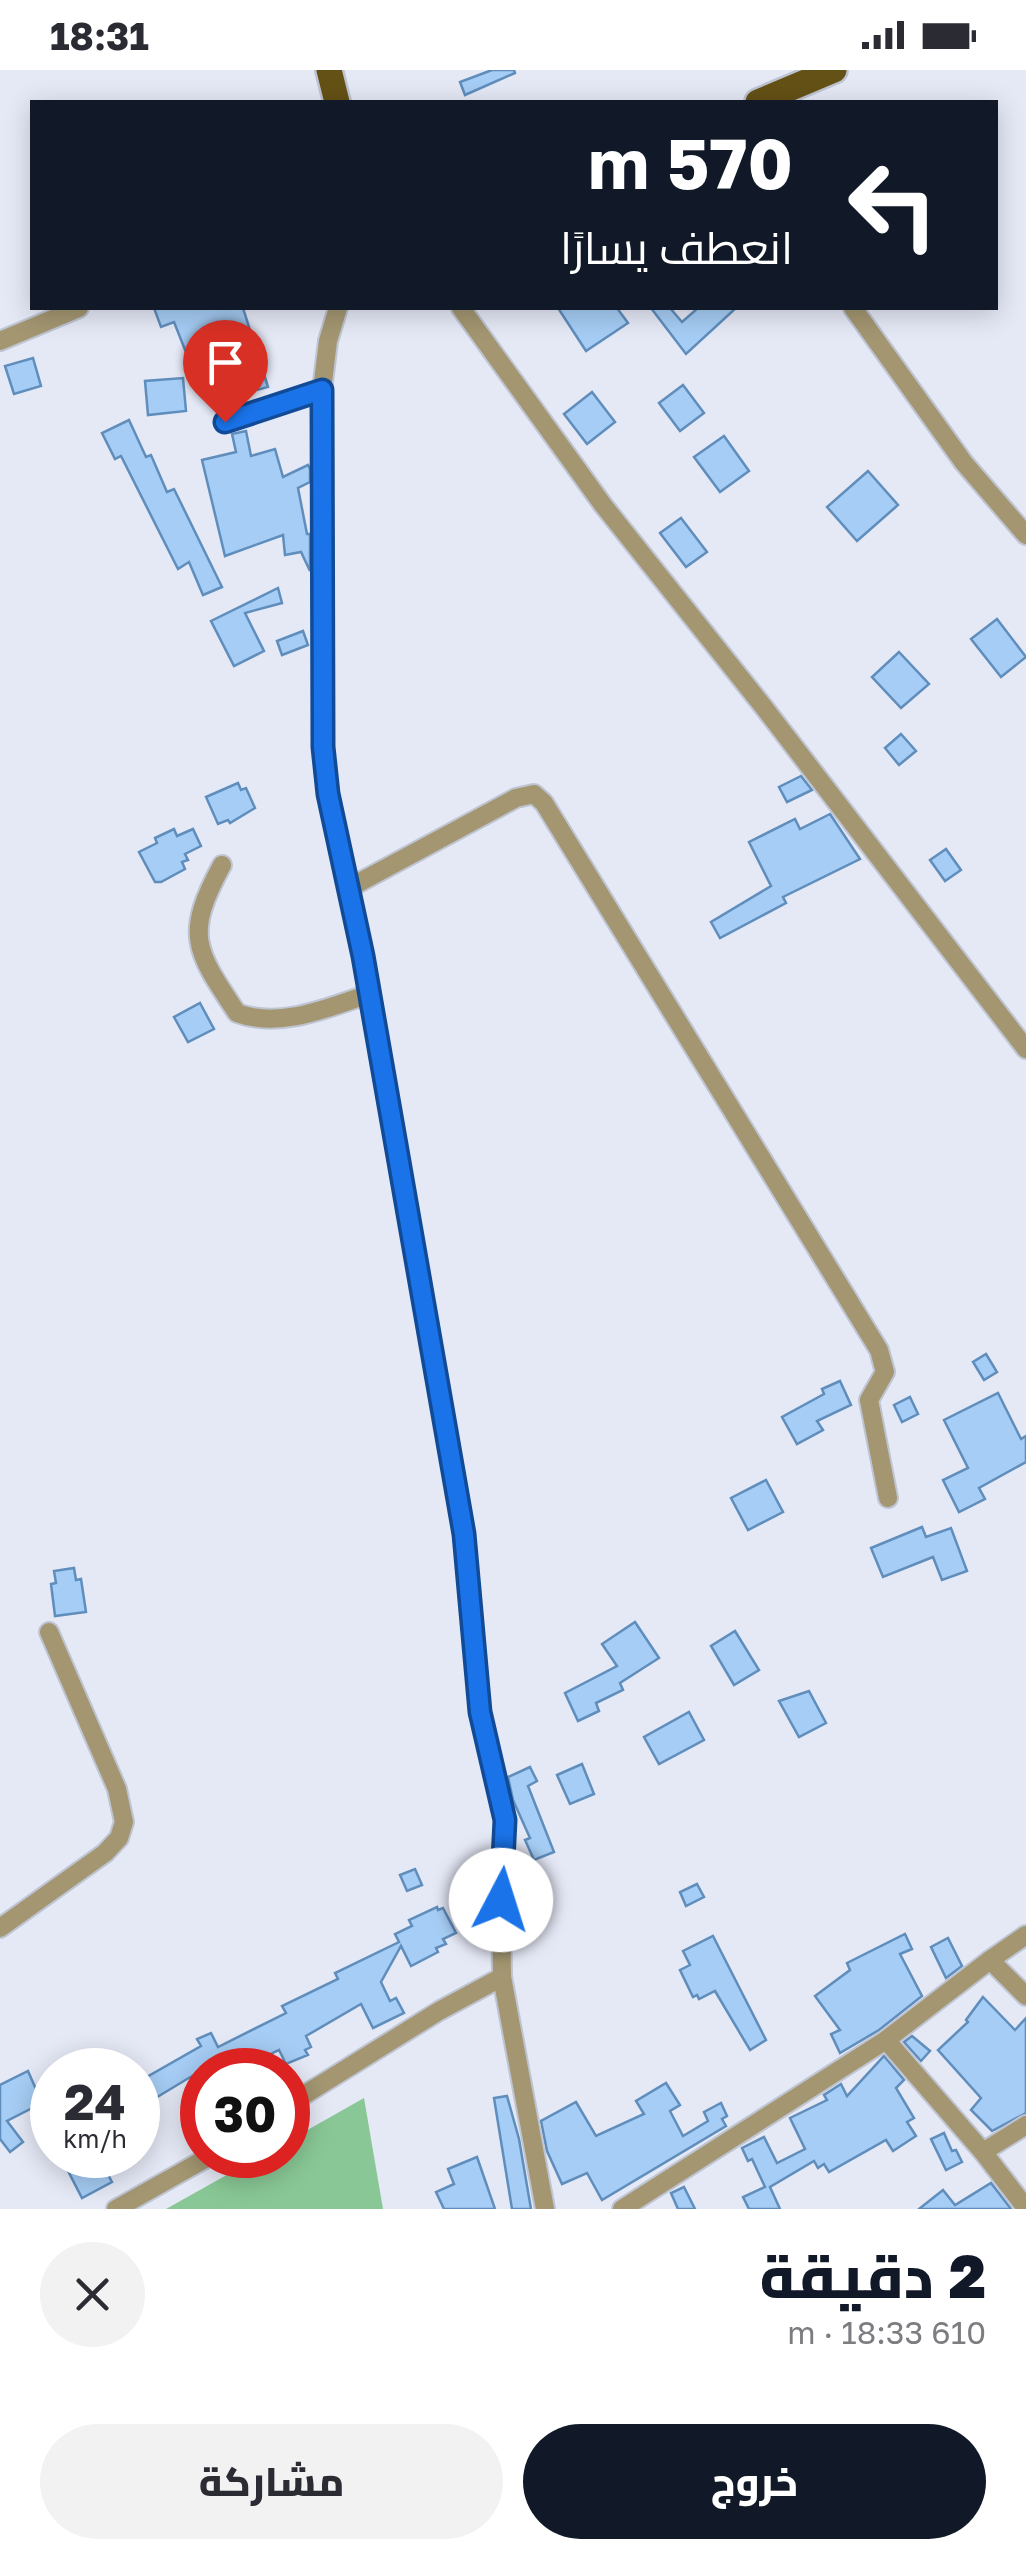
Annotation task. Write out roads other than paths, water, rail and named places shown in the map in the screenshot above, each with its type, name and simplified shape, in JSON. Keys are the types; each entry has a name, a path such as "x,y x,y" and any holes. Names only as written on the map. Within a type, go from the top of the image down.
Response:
{"main road":[{"path":"329,70 336,100"},
{"path":"763,100 834,70"}],"street":[{"path":"0,341 74,310"},
{"path":"337,310 328,341 322,390 323,747 328,794 350,888 464,1534 480,1712 505,1820 502,1978 546,2209"},
{"path":"463,310 603,505 1026,1049"},
{"path":"854,310 964,463 1026,535"},
{"path":"225,422 322,390"},
{"path":"350,888 516,798 534,794 544,803 879,1350 886,1372 869,1400 888,1498"},
{"path":"222,866 200,905 201,956 237,1013 268,1021 369,994"},
{"path":"0,1928 105,1852 119,1838 124,1822 117,1789 50,1632"},
{"path":"622,2209 886,2040 1026,1935"},
{"path":"990,1960 1026,1996"},
{"path":"310,2091 439,2011 502,1978"},
{"path":"886,2040 1026,2208"},
{"path":"982,2152 1026,2125"},
{"path":"116,2209 180,2173"}]}
